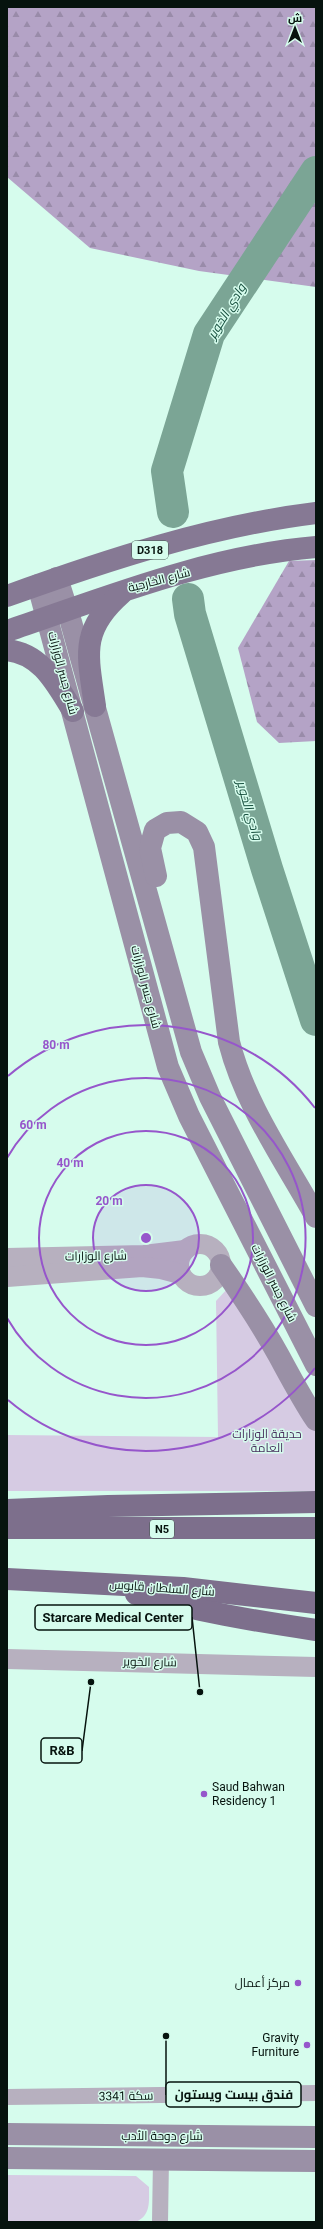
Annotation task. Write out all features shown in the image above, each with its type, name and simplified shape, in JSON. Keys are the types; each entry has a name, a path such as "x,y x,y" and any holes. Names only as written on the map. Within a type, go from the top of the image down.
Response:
{"highway":[{"path":"7,1510 108,1506 316,1502"},
{"name":"N5","path":"7,1528 316,1528"},
{"name":"شارع السلطان قابوس","path":"7,1579 183,1588 316,1603"},
{"path":"102,1584 174,1605 254,1621 316,1630"}],"main road":[{"name":"D318","path":"7,596 90,567 209,532 316,513"},
{"name":"شارع الخارجية","path":"7,631 126,589 214,565 294,548 316,547"},
{"name":"شارع جسر الوزارات","path":"47,581 58,614 95,706 191,1052 210,1097 316,1306"},
{"path":"95,706 88,654 91,634 99,617 126,589"},
{"name":"شارع جسر الوزارات","path":"58,614 73,711 168,1067 189,1116 316,1366"},
{"path":"7,650 28,655 42,665 73,711"},
{"path":"173,990 170,943 150,848 155,830 167,823 181,822 197,832 204,847 229,1042 235,1064 255,1109 316,1217"},
{"path":"221,1265 249,1306 302,1399 316,1420"},
{"name":"شارع دوحة الأدب","path":"7,2134 316,2136"},
{"name":"شارع دوحة الأدب","path":"7,2158 316,2161"}],"street":[{"path":"196,1244 208,1246 218,1254 221,1265 218,1277 213,1282 201,1286 189,1283 180,1274 179,1264 185,1250 196,1244"},
{"name":"شارع الوزارات","path":"7,1258 100,1256 185,1250"},
{"name":"شارع الوزارات","path":"7,1277 142,1267 161,1268 180,1274"},
{"name":"شارع الخوير","path":"7,1659 316,1667"},
{"name":"سكة 3341","path":"7,2097 316,2093"},
{"path":"160,2222 161,2159"}],"green space":[{"path":"7,7 316,7 316,287 199,271 90,248 7,177"},
{"path":"316,560 316,741 279,743 257,722 238,648 289,561"},
{"name":"حديقة الوزارات العامة","path":"228,1288 316,1428 316,1491 7,1491 7,1435 218,1437 216,1301"},
{"path":"7,2175 136,2176 149,2187 148,2208 144,2216 136,2222 7,2222"}],"waterway":[{"name":"وادي الخوير","path":"173,512 167,471 209,334 316,172"},
{"name":"وادي الخوير","path":"188,599 190,614 267,869 316,1020"}],"place":[{"name":"R&B","path":"91,1682"},
{"name":"Starcare Medical Center","path":"200,1692"},
{"name":"Saud Bahwan Residency 1","path":"204,1794"},
{"name":"مركز أعمال","path":"298,1983"},
{"name":"فندق بيست ويستون","path":"166,2036"},
{"name":"Gravity Furniture","path":"307,2045"}]}
